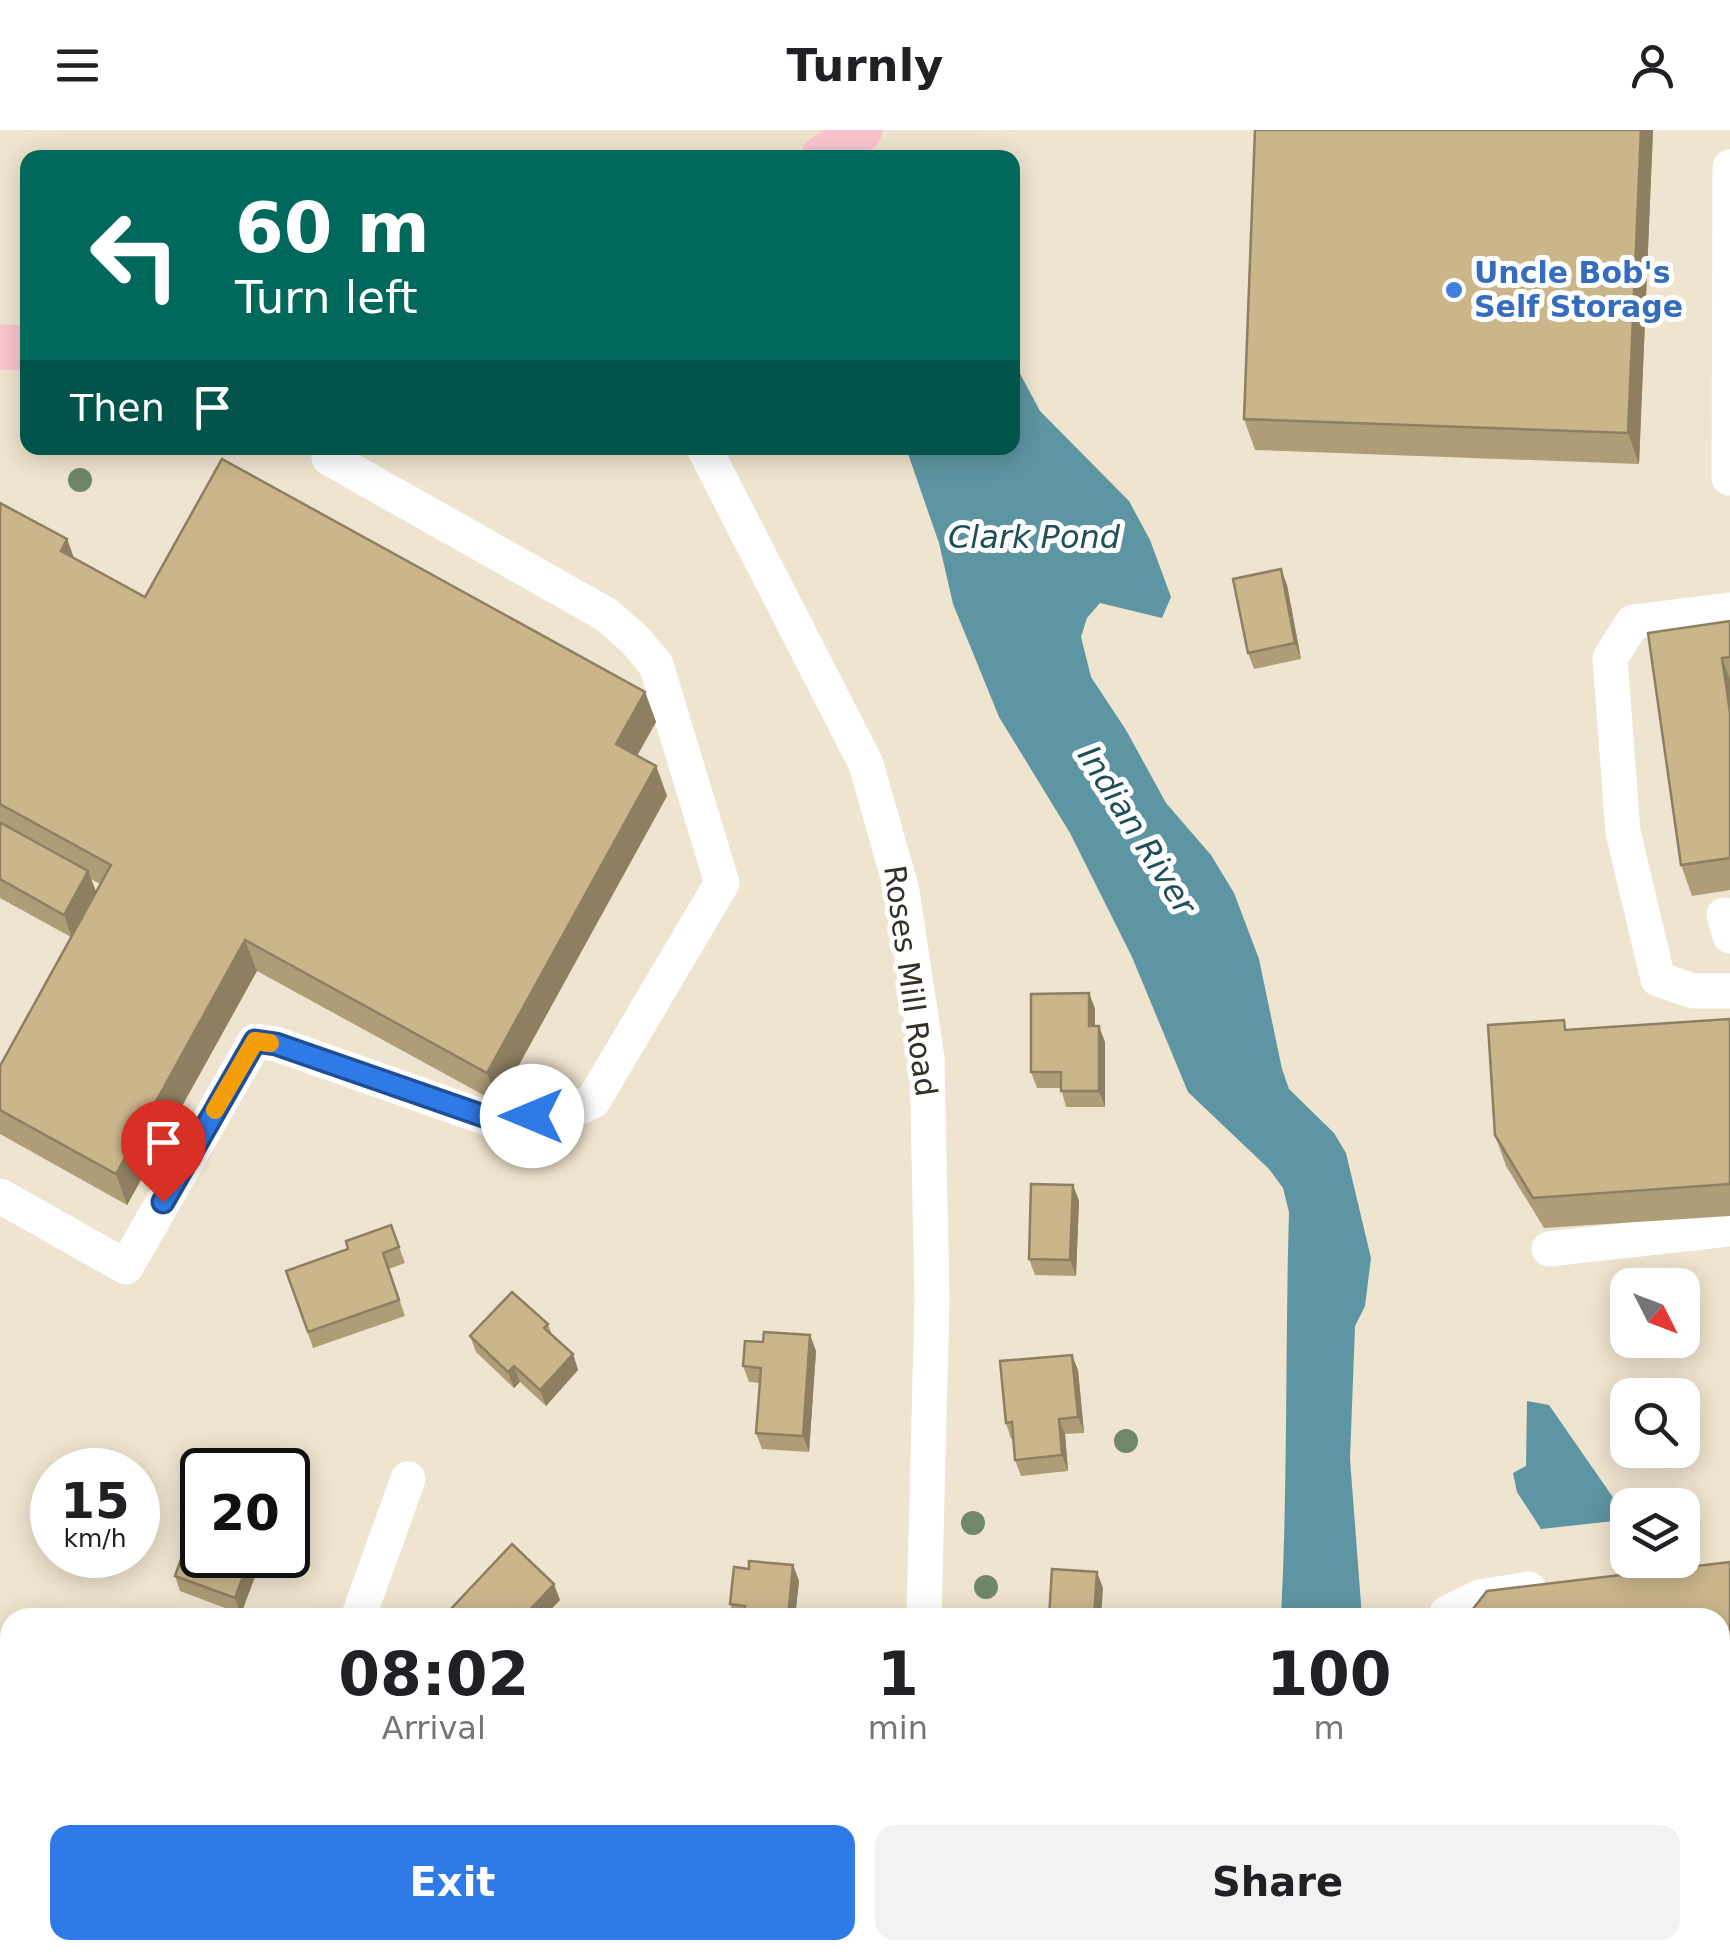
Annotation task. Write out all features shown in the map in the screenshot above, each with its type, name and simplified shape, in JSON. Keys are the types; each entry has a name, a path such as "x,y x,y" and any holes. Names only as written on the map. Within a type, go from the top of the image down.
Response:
{"main road":[{"path":"834,150 860,130"}],"street":[{"path":"1730,167 1730,478"},
{"path":"0,1196 126,1266 255,1041 276,1044 495,1120 569,1112 594,1101 722,882 656,665 636,640 608,615 328,455"},
{"name":"Roses Mill Road","path":"708,455 866,764 902,891 928,1058 932,1300 924,1608"},
{"path":"1730,610 1633,622 1610,658 1623,832 1658,979 1693,991 1730,990"},
{"path":"1686,614 1699,654"},
{"path":"1549,1249 1730,1229"},
{"path":"362,1608 408,1478"},
{"path":"1457,1608 1480,1597 1522,1589 1560,1588"}],"water":[{"name":"Clark Pond","path":"1020,374 1040,411 1129,501 1150,540 1171,597 1162,618 1100,603 1087,618 1081,637 1091,677 1166,803 1211,855 1234,893 1259,959 1289,1089 1334,1133 1346,1153 1371,1258 1365,1306 1355,1326 1350,1459 1361,1608 1281,1608 1289,1212 1283,1188 1269,1169 1188,1092 1132,957 1070,833 999,717 953,604 939,543 908,455 1020,455"},
{"path":"1527,1401 1549,1405 1610,1493 1610,1521 1541,1529 1517,1492 1513,1473 1526,1466"}],"building":[{"name":"Uncle Bob's Self Storage","path":"1255,130 1641,130 1628,433 1244,419"},
{"path":"222,459 645,692 616,744 656,766 487,1073 245,940 116,1174 0,1110 0,1066 111,865 0,804 0,503 67,539 61,551 145,597"},
{"path":"1281,569 1295,643 1248,653 1233,579"},
{"path":"1730,621 1730,657 1722,658 1730,712 1730,858 1681,865 1648,633"},
{"path":"1,823 88,871 64,915 0,879"},
{"path":"1089,993 1089,1026 1099,1026 1099,1091 1061,1091 1061,1072 1031,1072 1031,994"},
{"path":"1730,1019 1730,1184 1533,1198 1495,1135 1488,1025 1564,1020 1565,1030"},
{"path":"1031,1184 1073,1185 1070,1260 1029,1259"},
{"path":"391,1225 399,1247 383,1253 399,1300 308,1332 286,1271 348,1249 346,1241"},
{"path":"512,1292 548,1324 544,1328 573,1354 540,1390 514,1366 508,1372 470,1336"},
{"path":"764,1332 810,1335 803,1436 756,1433 761,1368 743,1366 745,1341 763,1342"},
{"path":"1072,1355 1078,1417 1059,1419 1062,1455 1015,1460 1012,1422 1006,1423 1000,1361"},
{"path":"512,1544 554,1584 532,1608 452,1608"},
{"path":"749,1561 793,1565 789,1608 730,1604 734,1567 749,1569"},
{"path":"1730,1562 1730,1608 1474,1608 1487,1591 1610,1576 1700,1578 1700,1566"},
{"path":"1052,1569 1097,1572 1095,1608 1050,1608"},
{"path":"180,1578 242,1578 235,1598"}],"slow traffic":[{"path":"215,1110 255,1041 270,1043"}],"place":[{"name":"Uncle Bob's Self Storage","path":"1454,290"}],"route":[{"path":"163,1202 255,1041 276,1044 495,1120 532,1116"}],"water label":[{"name":"Indian River","path":"1137,830"}]}
